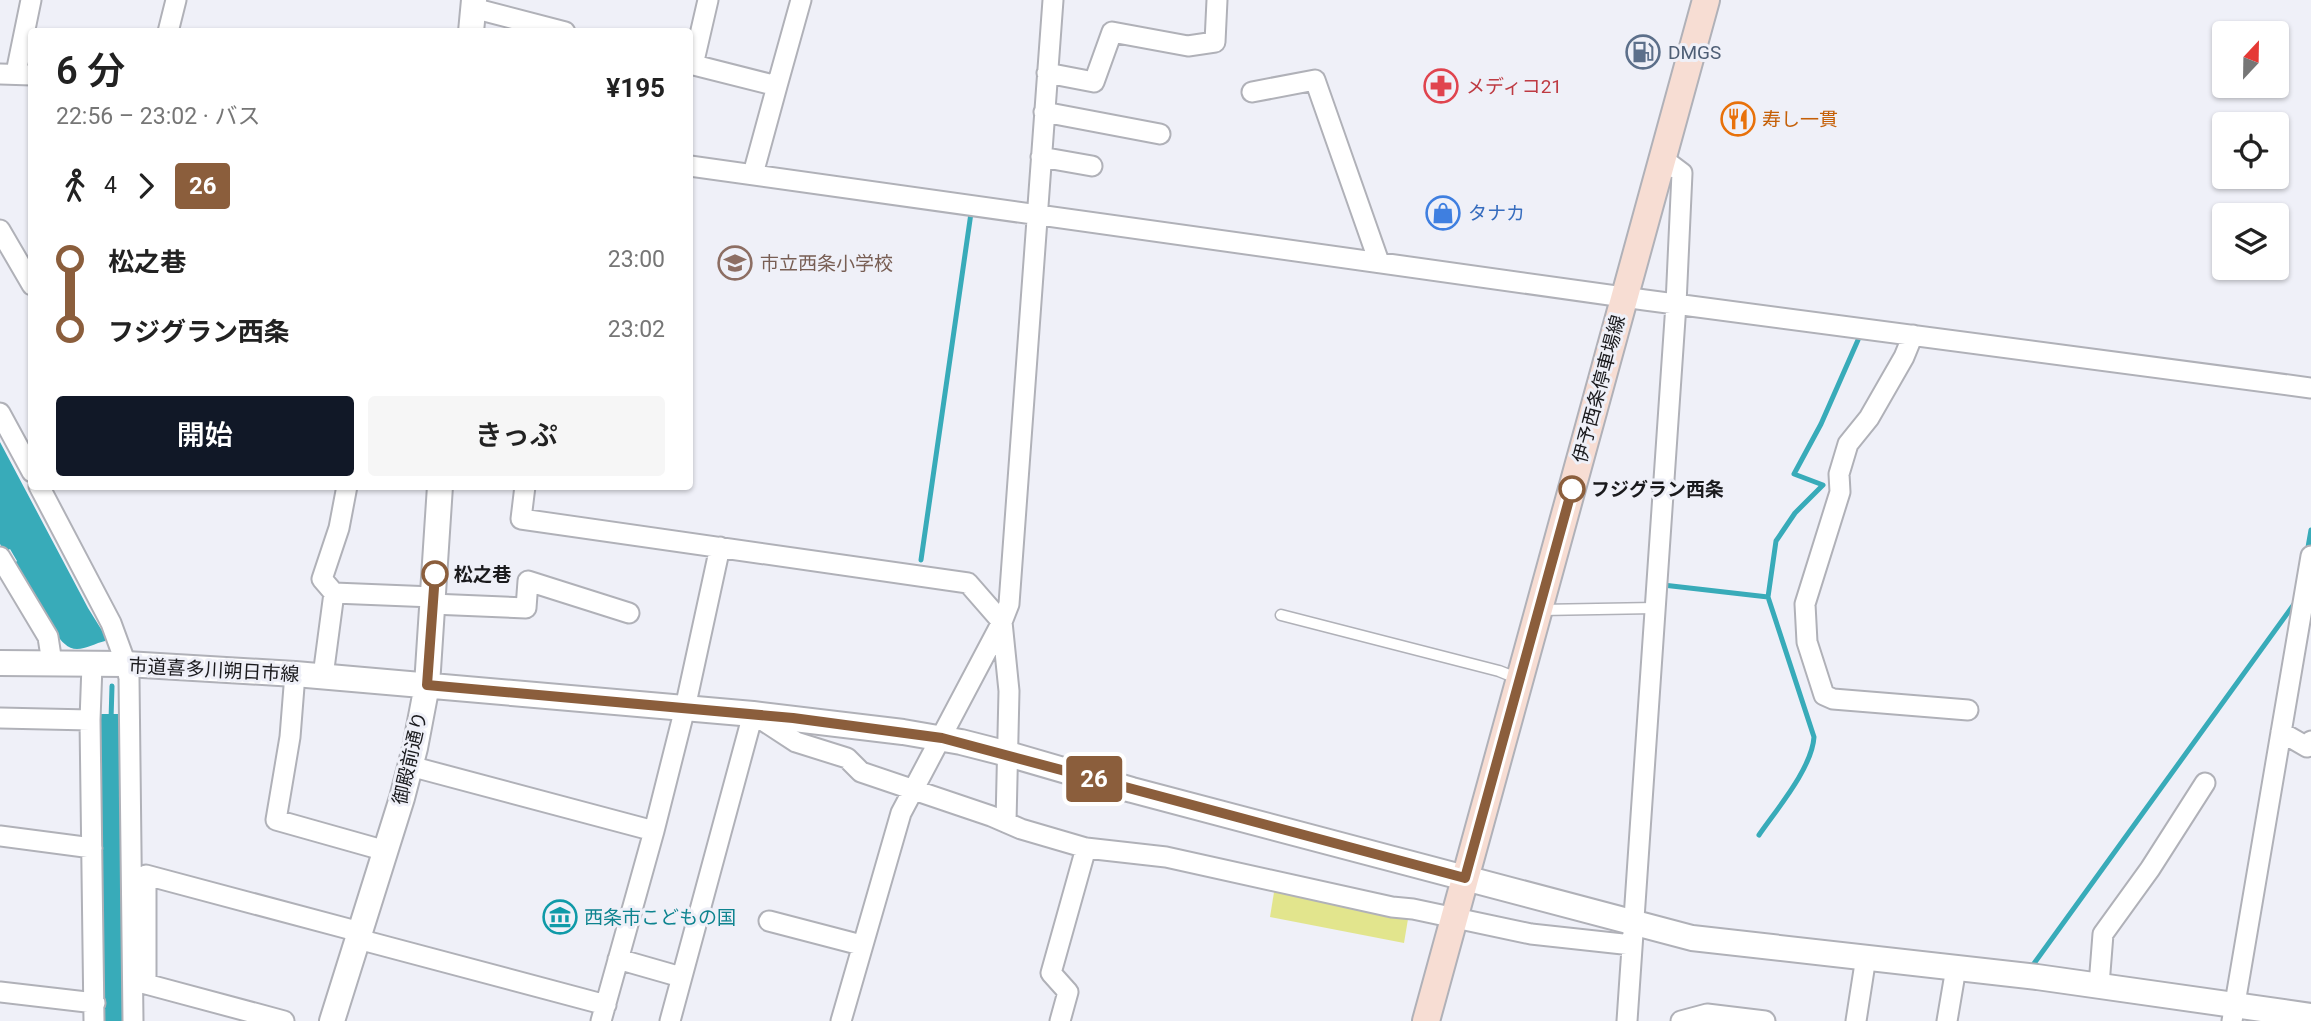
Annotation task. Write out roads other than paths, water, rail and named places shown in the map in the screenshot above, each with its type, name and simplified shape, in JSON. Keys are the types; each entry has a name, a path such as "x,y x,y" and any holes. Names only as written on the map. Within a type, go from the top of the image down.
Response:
{"main road":[{"name":"伊予西条停車場線","path":"1426,1021 1706,0"}],"street":[{"path":"16,74 31,0"},
{"path":"169,28 176,0"},
{"path":"693,56 708,0"},
{"path":"753,174 801,0"},
{"path":"841,1021 901,813 1009,604 1053,0"},
{"path":"1047,73 1094,82 1112,32 1188,46 1215,42 1217,0"},
{"path":"473,13 546,28"},
{"path":"693,65 777,86"},
{"path":"1252,92 1315,80 1379,262"},
{"path":"1044,111 1160,134"},
{"path":"1041,157 1092,166"},
{"path":"1627,1021 1676,304 1682,173 1662,158"},
{"path":"693,166 1624,297 2311,388"},
{"path":"0,230 28,278"},
{"path":"1913,335 1904,357 1869,418 1848,444 1839,474 1840,492 1805,604 1807,642 1824,695 1833,699 1968,710"},
{"path":"0,413 28,465"},
{"path":"41,490 111,623 129,678 132,1021"},
{"path":"323,676 334,593 323,579 339,528 346,490"},
{"name":"御殿前通り","path":"332,1021 386,851 410,766 427,685 440,490"},
{"path":"525,490 521,519 968,583 1002,622 1009,691 1006,822"},
{"path":"284,1021 146,984 146,875 359,935 603,1013 685,708 720,547"},
{"path":"2233,1013 2311,556"},
{"path":"0,557 48,637 52,663"},
{"path":"334,593 526,608 528,581 629,613"},
{"name":"市道喜多川朔日市線","path":"0,663 126,664 323,676 753,714 942,738 1465,878 1633,934 1866,957 2099,985 2233,1013 2311,1016"},
{"path":"0,992 94,1012 90,720 92,665"},
{"path":"295,674 290,737 276,820 386,851"},
{"path":"670,1021 753,714 796,742 847,758 861,772 1039,836 1086,848 1166,858 1531,934 1633,934"},
{"path":"0,718 90,720"},
{"path":"2281,732 2306,747 2311,741"},
{"path":"410,766 654,831"},
{"path":"2099,985 2103,934 2150,869 2205,783"},
{"path":"0,836 92,848"},
{"path":"1060,1021 1068,992 1051,972 1086,848"},
{"path":"769,921 861,945"},
{"path":"1856,1021 1866,957"},
{"path":"618,959 681,977"},
{"path":"1947,1021 1956,968"},
{"path":"1686,1020 1707,1014 1765,1021"}],"lane":[{"path":"1538,610 1655,608"},
{"path":"1281,615 1499,671 1520,679"}],"water":[{"path":"0,442 106,637 105,641 80,649 65,644 55,632 42,606 36,603 14,564 17,561 10,549 5,552 0,544"},
{"path":"95,714 121,714 122,1021 96,1021"}],"waterway":[{"path":"921,560 971,213 967,212"},
{"path":"1759,835 1800,775 1812,749 1814,737 1768,597 1776,541 1795,513 1823,485 1794,474 1821,424 1858,340"},
{"path":"2307,553 2311,530"},
{"path":"1663,585 1768,597"},
{"path":"2030,969 2297,600"},
{"path":"111,720 112,686"}],"place":[{"name":"DMGS","path":"1643,52"},
{"name":"メディコ21","path":"1441,86"},
{"name":"寿し一貫","path":"1738,119"},
{"name":"タナカ","path":"1443,213"},
{"name":"市立西条小学校","path":"735,263"},
{"name":"フジグラン西条","path":"1572,489"},
{"name":"松之巷","path":"435,574"},
{"name":"西条市こどもの国","path":"560,917"}]}
